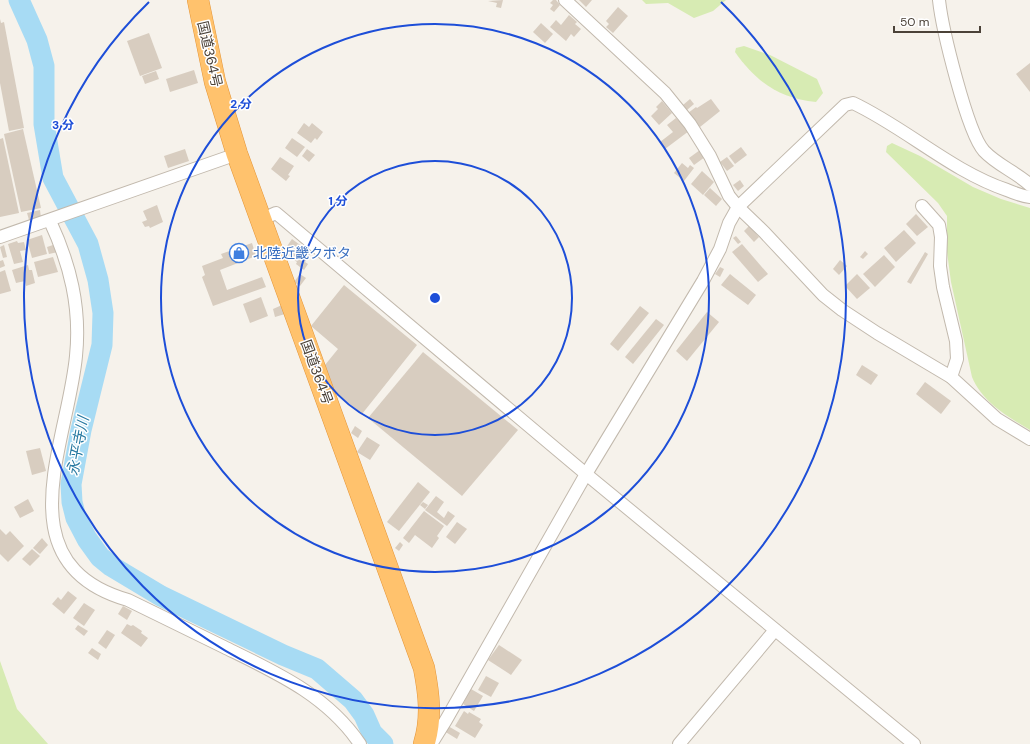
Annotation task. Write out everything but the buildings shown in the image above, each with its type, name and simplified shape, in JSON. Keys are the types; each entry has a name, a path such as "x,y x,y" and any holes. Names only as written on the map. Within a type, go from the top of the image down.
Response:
{"highway":[{"name":"国道364号","path":"198,0 215,82 237,154 414,637 424,668 429,696 430,713 428,731 424,744"}],"street":[{"path":"565,0 664,93 690,124 710,156 729,196 823,295 842,310 951,377 997,419 1030,439"},
{"path":"939,0 958,82 976,136 983,150 998,164 1030,185"},
{"path":"427,744 433,741 450,713 586,474 703,281 720,250 729,223 738,207 845,105 853,103 872,112 961,168 994,186 1024,196 1030,196"},
{"path":"0,237 237,154"},
{"path":"922,206 939,225 942,236 940,266 956,341 957,359 951,377"},
{"path":"260,220 276,213 586,474 914,744"},
{"path":"54,219 75,295 76,323 76,354 72,386 61,428 52,482 52,510 55,529 64,558 70,568 89,582 113,596 128,600 222,646 280,675 312,694 343,722 360,744"},
{"path":"679,744 775,630"}],"green space":[{"path":"642,0 726,0 713,11 694,18 668,3 646,4"},
{"path":"744,46 770,55 817,79 823,93 816,102 791,97 770,87 751,72 735,52 736,48"},
{"path":"892,143 920,156 973,187 1001,199 1030,208 1030,430 1004,414 989,402 982,394 972,377 951,282 947,252 947,216 938,203 886,152 887,146"},
{"path":"0,661 17,709 48,744 0,744"}],"waterway":[{"name":"永平寺川","path":"19,0 37,40 44,66 44,124 53,178 88,244 98,280 103,313 102,345 81,430 71,484 72,502 76,518 87,539 100,557 111,566 161,596 283,655 317,669 353,700 364,715 372,733 383,744"}],"place":[{"name":"北陸近畿クボタ","path":"239,253"}]}
